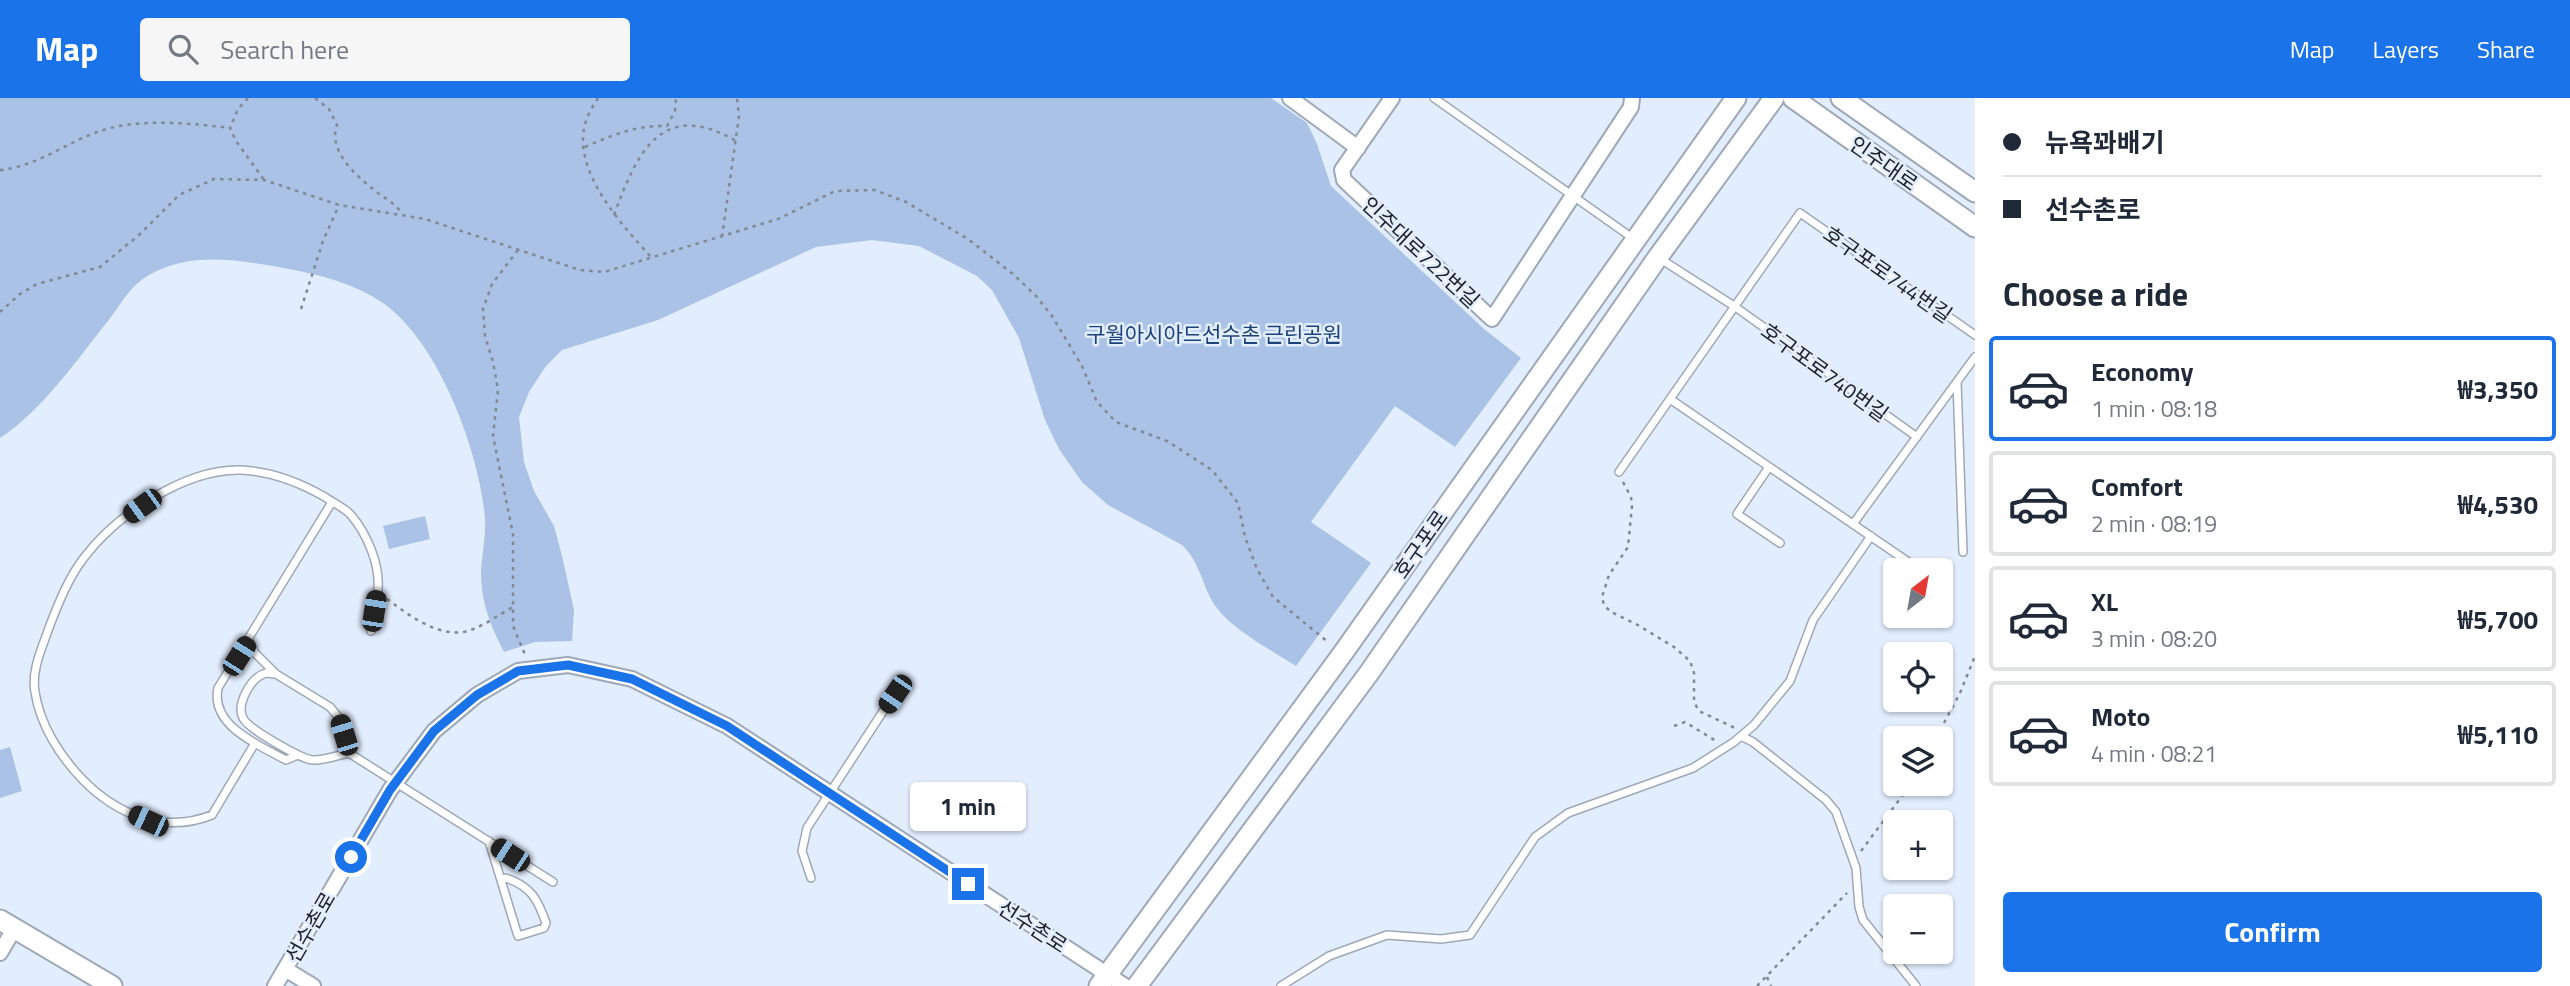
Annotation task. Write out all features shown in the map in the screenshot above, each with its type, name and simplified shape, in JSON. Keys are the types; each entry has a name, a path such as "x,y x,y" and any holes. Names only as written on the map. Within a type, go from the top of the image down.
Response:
{"main road":[{"name":"호구포로","path":"1103,980 1343,653 1736,98"},
{"name":"호구포로","path":"1137,986 1369,673 1658,257 1774,98"},
{"name":"인주대로","path":"1793,98 1975,228"},
{"name":"인주대로","path":"1841,98 1975,192"},
{"path":"7,924 112,986"}],"street":[{"path":"1290,98 1357,148"},
{"name":"인주대로722번길","path":"1392,98 1342,170 1344,180 1492,319 1573,196"},
{"path":"1573,196 1631,107 1632,98"},
{"name":"선수촌로","path":"275,986 397,781 434,731 477,695 518,671 568,665 632,679 727,726 830,793 1103,980 1125,986"},
{"path":"0,954 7,924"},
{"path":"285,969 313,986"}],"lane":[{"path":"1434,98 1636,240"},
{"name":"호구포로744번길","path":"1734,306 1800,213 1975,335"},
{"name":"호구포로740번길","path":"1658,257 1734,306 1917,437"},
{"path":"1619,472 1734,306"},
{"path":"1853,524 1975,357"},
{"path":"1957,382 1963,552"},
{"path":"1670,399 1903,558"},
{"path":"1769,467 1737,514 1780,543"},
{"path":"255,743 212,816 181,823 148,821 118,805 87,784 64,757 41,716 34,690 36,665 59,602 83,559 117,524 173,486 203,475 240,470 302,484 350,514 365,535 376,565 377,592 371,631"},
{"path":"298,755 286,760 255,743 220,715 216,697 218,688 332,502"},
{"path":"1282,986 1329,956 1387,935 1441,939 1470,935 1535,837 1568,813 1693,768 1741,736 1754,725 1790,681 1813,620 1871,536"},
{"path":"248,640 255,653 276,674 330,707 338,718 349,753"},
{"path":"276,674 267,673 255,679 241,704 243,718 251,726 298,755 314,760 349,753 553,882"},
{"path":"811,878 802,851 803,838 895,694"},
{"path":"1741,736 1753,742 1826,800 1836,812 1854,860 1863,920 1916,986"},
{"path":"489,841 518,936 544,928 546,923 536,897 514,880 501,880"}],"path":[{"path":"248,98 238,109 230,128 264,180"},
{"path":"315,98 329,108 337,125 333,135 340,156 372,189 390,200 402,215"},
{"path":"598,98 587,119 583,137 586,162 614,216 651,257"},
{"path":"614,216 625,186 639,160 655,136 667,126 675,111 676,98"},
{"path":"722,237 739,117 737,98"},
{"path":"0,170 24,165 102,130 172,122 230,128"},
{"path":"585,148 635,128 667,126 680,122 716,129 736,141"},
{"path":"0,313 20,294 37,284 100,267 139,235 179,195 214,179 264,180 340,205 425,219 580,270 604,272 778,219 835,191 875,190 906,202 968,239 1036,296 1052,316 1082,366 1097,402 1116,422 1167,442 1212,470 1238,503 1245,537 1257,569 1273,597 1343,653"},
{"path":"301,309 323,241 340,205"},
{"path":"518,250 492,284 483,309 485,336 498,390 493,436 513,534 513,626 531,669"},
{"path":"1619,472 1633,506 1628,547 1609,575 1602,597 1604,605 1611,612 1674,648 1690,661 1694,673 1694,702 1699,711 1734,725 1741,736"},
{"path":"1949,558 1963,552"},
{"path":"377,592 417,619 452,632 471,629 513,607"},
{"path":"1942,726 1975,656"},
{"path":"1674,726 1685,722 1691,724 1726,747"},
{"path":"1854,860 1902,796"},
{"path":"1757,986 1857,882"},
{"path":"1767,977 1770,986"}],"green space":[{"name":"구월아시아드선수촌 근린공원","path":"0,98 1271,98 1307,123 1331,186 1484,329 1521,358 1455,447 1395,406 1311,522 1371,563 1296,666 1253,639 1223,615 1211,599 1193,559 1182,545 1108,505 1082,482 1059,449 1045,420 1019,338 992,290 977,276 919,246 872,240 816,247 658,320 562,350 546,366 529,392 519,417 524,462 534,491 554,526 562,556 574,610 572,641 535,642 504,652 491,623 483,593 481,572 485,519 481,492 475,463 453,401 439,371 403,321 383,303 350,285 301,271 236,261 200,260 166,267 149,275 132,288 46,398 0,438"},
{"path":"425,516 430,539 389,549 383,526"},
{"path":"10,747 22,791 0,798 0,750"}],"route":[{"path":"351,857 390,790 434,731 477,695 518,671 568,665 632,679 727,726 968,884"}]}
